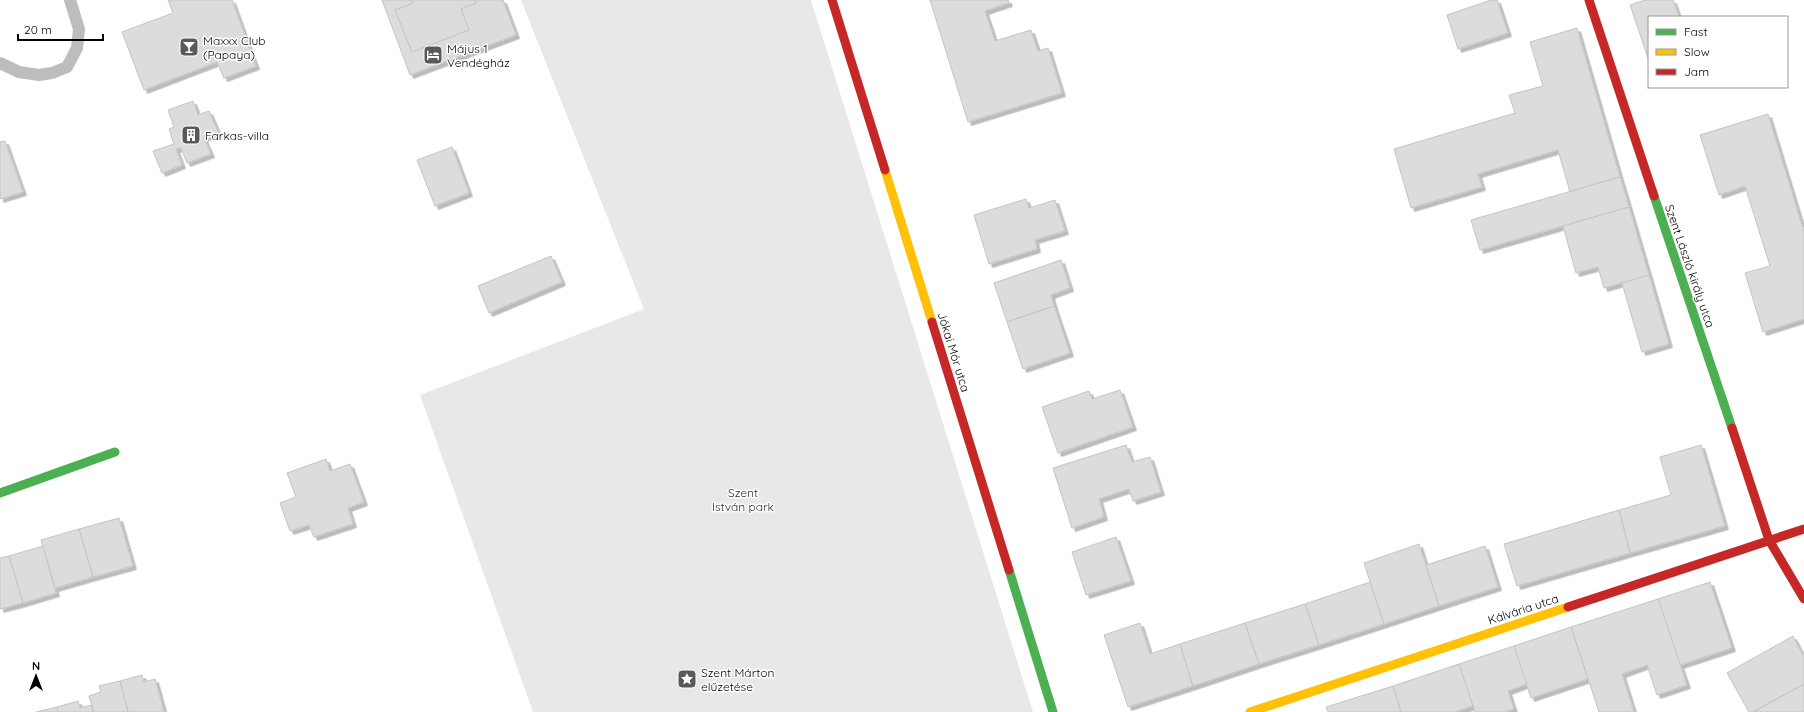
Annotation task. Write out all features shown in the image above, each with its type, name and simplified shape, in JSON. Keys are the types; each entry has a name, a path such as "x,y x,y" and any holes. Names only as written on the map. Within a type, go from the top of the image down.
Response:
{"street":[{"name":"Jókai Mór utca","path":"832,0 1053,712"},
{"name":"Szent László király utca","path":"1589,0 1769,540 1804,599"},
{"path":"0,493 115,452"},
{"name":"Kálvária utca","path":"1250,712 1804,529"}],"lane":[{"path":"0,63 19,72 39,75 52,73 66,67 77,48 79,29 70,0"}],"green space":[{"name":"Szent István park","path":"521,0 811,0 1033,712 533,712 420,395 644,309"}],"building":[{"name":"Maxxx Club (Papaya)","path":"168,0 232,0 256,66 224,78 217,62 144,90 122,32 173,13"},
{"name":"Május 1 Vendégház","path":"382,0 503,0 516,35 410,75"},
{"path":"412,0 475,0 476,3 461,9 469,30 412,52 395,10 413,3"},
{"path":"930,0 1008,0 1009,3 985,11 995,41 1031,30 1038,51 1048,48 1062,93 968,122"},
{"path":"1491,0 1497,0 1508,33 1458,49 1447,15"},
{"path":"1645,0 1673,0 1679,16 1648,16 1648,58 1630,5"},
{"path":"1577,28 1620,177 1570,192 1558,150 1478,174 1482,187 1411,208 1394,149 1515,113 1509,95 1543,86 1530,42"},
{"name":"Farkas-villa","path":"193,101 198,115 209,111 218,132 204,138 211,154 187,163 181,148 176,149 182,165 162,173 153,151 174,144 169,129 174,127 168,110"},
{"path":"1768,114 1804,232 1804,319 1763,332 1745,273 1770,266 1745,186 1719,195 1700,135"},
{"path":"5,141 23,192 0,199 0,142"},
{"path":"452,147 469,193 435,206 417,160"},
{"path":"1620,177 1629,207 1480,250 1471,220"},
{"path":"1026,199 1029,208 1055,200 1065,231 1035,240 1037,249 989,264 974,215"},
{"path":"1629,207 1649,275 1604,288 1598,267 1576,273 1563,226"},
{"path":"551,256 562,282 489,313 478,286"},
{"path":"1061,260 1070,288 1051,295 1054,306 1007,322 994,283"},
{"path":"1649,275 1669,344 1642,352 1622,283"},
{"path":"1054,306 1070,353 1023,369 1007,322"},
{"path":"1120,390 1133,427 1058,453 1042,407 1089,391 1092,399"},
{"path":"1126,445 1132,462 1150,457 1161,492 1133,501 1129,489 1099,499 1104,517 1072,528 1053,468"},
{"path":"1701,445 1725,526 1630,553 1619,510 1671,495 1660,457"},
{"path":"326,459 330,471 350,464 364,502 348,508 353,524 314,537 309,525 290,531 280,503 296,497 287,473"},
{"path":"1619,510 1630,553 1517,586 1504,544"},
{"path":"119,518 133,566 93,577 79,529"},
{"path":"79,529 93,577 55,588 41,540"},
{"path":"1116,537 1131,581 1086,595 1072,552"},
{"path":"1419,544 1439,606 1384,624 1364,563"},
{"path":"43,546 56,593 23,603 9,556"},
{"path":"1485,546 1498,587 1439,606 1426,565"},
{"path":"9,556 23,603 0,609 0,558"},
{"path":"1370,582 1384,624 1319,645 1305,604"},
{"path":"1710,582 1732,648 1680,665 1658,599"},
{"path":"1658,599 1687,685 1657,695 1647,665 1622,674 1634,712 1599,712 1571,627"},
{"path":"1305,604 1319,645 1259,664 1245,623"},
{"path":"1140,623 1150,654 1180,644 1193,686 1128,707 1104,635"},
{"path":"1245,623 1259,664 1193,686 1180,644"},
{"path":"1571,627 1588,679 1531,698 1514,646"},
{"path":"1793,636 1804,657 1804,684 1753,712 1749,712 1727,673"},
{"path":"1514,646 1527,684 1508,691 1514,709 1504,712 1475,712 1459,664"},
{"path":"1459,664 1473,706 1455,712 1401,712 1393,686"},
{"path":"142,675 144,682 155,679 164,712 128,712 120,681"},
{"path":"120,681 128,712 94,712 89,696 101,692 99,686"},
{"path":"1804,684 1804,712 1753,712"},
{"path":"1393,686 1401,712 1328,712 1326,707"},
{"path":"78,701 80,708 91,705 93,712 58,712 57,707"},
{"path":"57,707 58,712 36,712"}],"traffic: fast":[{"path":"1654,196 1732,428"},
{"path":"0,493 115,452"},
{"path":"1009,570 1053,712"}],"traffic: slow":[{"path":"885,170 932,322"},
{"path":"1250,712 1568,607"}],"traffic: jam":[{"path":"832,0 885,170"},
{"path":"1589,0 1654,196"},
{"path":"932,322 1009,570"},
{"path":"1732,428 1769,540 1804,599"},
{"path":"1568,607 1804,529"}],"place":[{"name":"Maxxx Club (Papaya)","path":"189,47"},
{"name":"Május 1 Vendégház","path":"433,55"},
{"name":"Farkas-villa","path":"191,135"},
{"name":"Szent Márton elűzetése","path":"687,679"}]}
